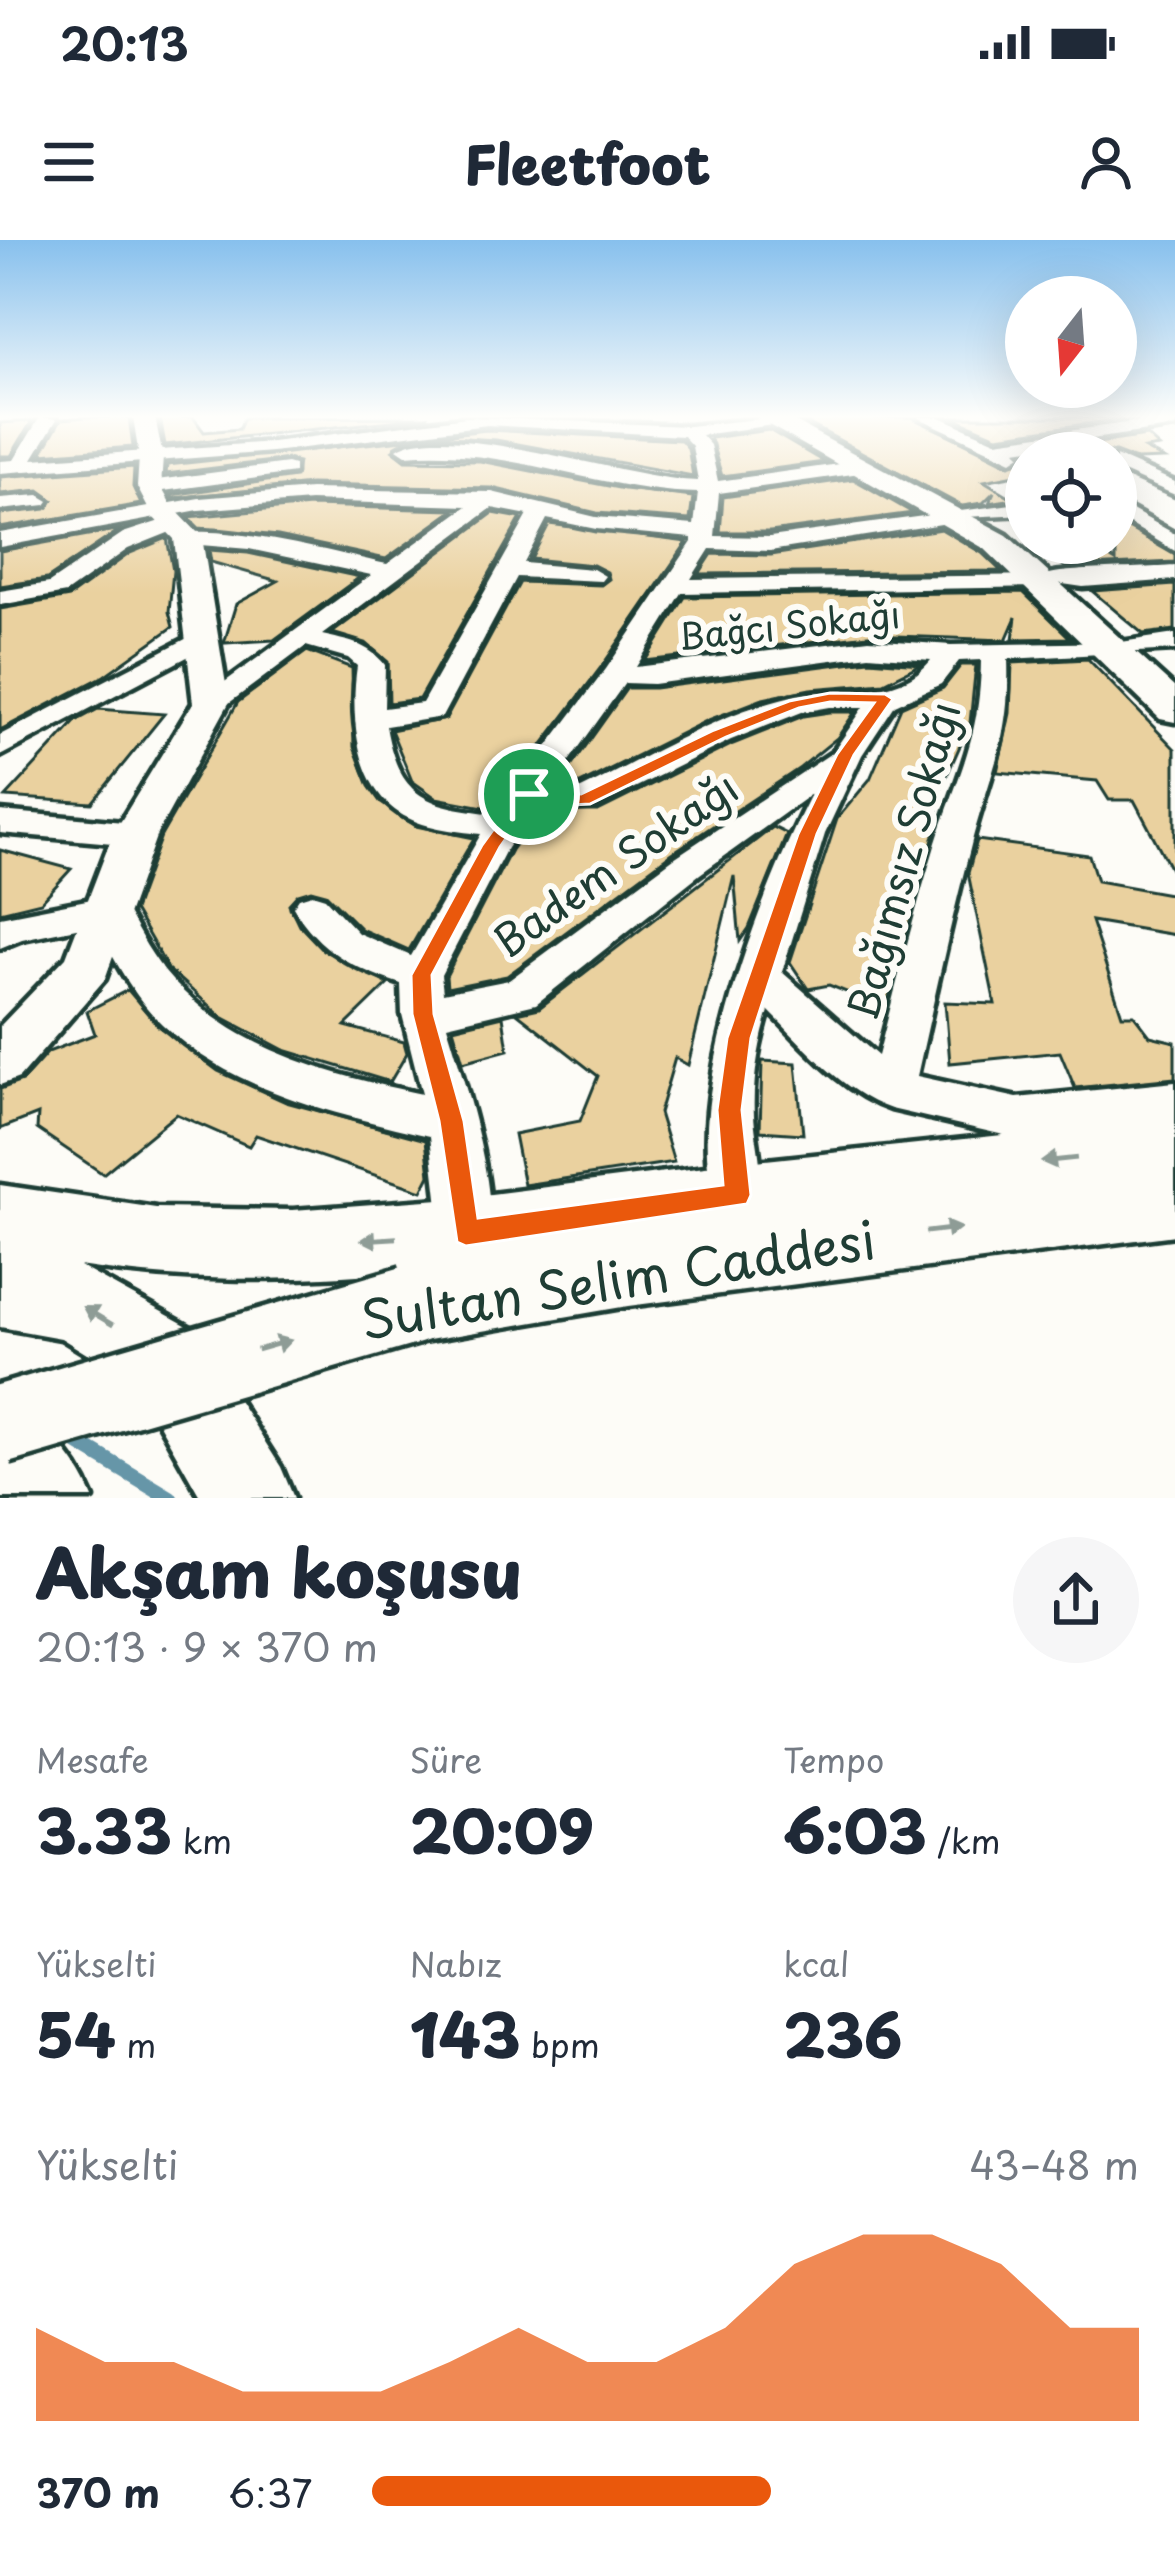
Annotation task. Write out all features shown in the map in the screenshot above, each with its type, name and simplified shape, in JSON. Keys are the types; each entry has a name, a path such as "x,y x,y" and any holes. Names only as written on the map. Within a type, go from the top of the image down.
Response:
{"main road":[{"path":"887,476 963,515 1048,578 1121,647 1175,710"},
{"path":"1121,647 1175,688"},
{"name":"Sultan Selim Caddesi","path":"0,1219 156,1244 293,1245 466,1232 737,1195 1175,1147"},
{"name":"Sultan Selim Caddesi","path":"0,1425 411,1305 628,1268 1175,1202"},
{"path":"0,1289 74,1302 165,1357 250,1498"},
{"path":"0,1446 49,1498"}],"street":[{"path":"50,476 165,504 249,542 392,572"},
{"path":"158,476 201,639 211,703"},
{"path":"0,598 58,589 88,571 165,504 255,476"},
{"path":"271,476 274,497"},
{"path":"0,540 273,476"},
{"path":"0,1062 87,966 135,834 211,703 524,476"},
{"path":"612,476 710,488 793,476"},
{"path":"466,1232 452,1121 422,994 503,826 679,585 704,537 707,476"},
{"path":"1144,476 1175,491"},
{"path":"1137,499 1175,491"},
{"path":"165,504 274,497 488,501 596,523 770,544 1005,510"},
{"path":"0,504 39,501"},
{"path":"368,718 432,711 540,512"},
{"path":"1137,518 1175,544"},
{"path":"509,569 593,576"},
{"path":"679,585 1083,580 1175,573"},
{"path":"304,638 358,652 371,665 368,718 383,764 403,800 431,814 503,826"},
{"path":"0,747 201,639"},
{"name":"Bağcı Sokağı","path":"617,674 653,676 869,647 951,653 1175,643"},
{"name":"Bağımsız Sokağı","path":"891,1090 953,845 981,769 995,712 994,652"},
{"path":"529,794 584,800 720,734 795,704 830,698 885,699 931,678 951,653"},
{"path":"737,1195 732,1073 759,975 808,834 846,754 885,699"},
{"name":"Badem Sokağı","path":"422,994 521,993 687,866 846,754"},
{"path":"0,822 135,834"},
{"path":"312,907 321,927 422,994"},
{"path":"0,934 12,927 106,909"},
{"path":"106,909 150,983 206,1036 318,1090 452,1121"},
{"path":"759,975 839,1054 891,1090 1017,1118 1175,1101"}],"building":[{"path":"134,476 141,504 0,528 0,514 46,509 53,500 39,490 0,494 0,477"},
{"path":"556,476 693,497 690,520 597,513 492,488 310,484 171,495 295,477"},
{"path":"906,476 1005,476 984,481 1005,494 1005,500 989,503 994,492 983,503 962,506"},
{"path":"853,479 913,513 770,532 720,532 723,497"},
{"path":"310,506 454,510 386,559 278,536 199,528 188,517"},
{"path":"493,513 521,518 419,699 389,703 388,662 366,643 332,633"},
{"path":"549,524 687,542 602,666 494,809 436,798 412,781 391,730 446,719 520,582 601,585 609,579 607,572 593,565 531,559"},
{"path":"121,529 47,579 0,586 0,551"},
{"path":"941,529 982,553 1001,571 699,574 712,554 771,555"},
{"path":"1137,533 1175,555 1175,562 1137,564"},
{"path":"167,538 173,571 169,612 173,627 104,676 0,730 0,609 69,597 130,553"},
{"path":"209,550 248,553 360,577 274,640 224,643 236,604 278,581 211,562"},
{"path":"1061,564 1131,564 1065,567"},
{"path":"1175,585 1175,630 1143,634 1092,591"},
{"path":"1023,592 1070,638 1013,639 1016,617 1006,640 868,635 645,661 685,597"},
{"path":"307,651 352,668 354,747 381,803 416,826 474,838 409,950 361,929 326,894 311,890 298,894 289,904 299,925 323,950 388,984 345,1026 404,1042 407,1053 390,1082 284,1050 222,1017 168,969 134,910 161,836 238,702"},
{"path":"1088,659 1175,749 1175,877 1134,800 1109,800 1097,781 997,772 1010,713 1012,663"},
{"path":"869,660 921,664 884,683 810,689 763,699 708,720 578,785 558,785 627,688"},
{"path":"961,665 976,665 970,723 940,791 934,835 886,1008 829,985 808,989 790,962 837,819 870,779 901,707 943,688"},
{"path":"98,709 164,714 92,803 6,797 76,721"},
{"path":"855,712 837,738 800,768 671,854 507,976 447,988 446,976 511,850 539,811 598,811 733,744 803,716"},
{"path":"773,827 787,834 749,928 740,941 734,876 688,1065 675,1058 659,1113 674,1162 524,1185 514,1134 580,1121 598,1076 517,1013 539,1008"},
{"path":"977,840 1089,855 1097,881 1175,895 1175,935 1091,921 1122,1015 1134,1015 1150,1036 1175,1042 1175,1078 1075,1088 1060,1052 950,1063 945,1002 995,1004 968,873"},
{"path":"0,850 71,869 41,902 0,912"},
{"path":"128,990 159,1027 218,1071 286,1102 426,1140 430,1175 422,1191 256,1135 249,1146 176,1114 103,1174 37,1129 38,1114 0,1129 0,1089 22,1081 48,1052 95,1034 87,1011"},
{"path":"503,1016 508,1050 463,1062 453,1028"},
{"path":"762,1061 796,1063 803,1134 760,1131"}],"waterway":[{"path":"70,1438 170,1498"}],"route":[{"path":"830,698 885,699 846,754 808,834 739,1038 730,1110 737,1195 466,1232 452,1121 423,1014 422,975 491,845 529,794 584,800 720,734 795,704 830,698"}]}
